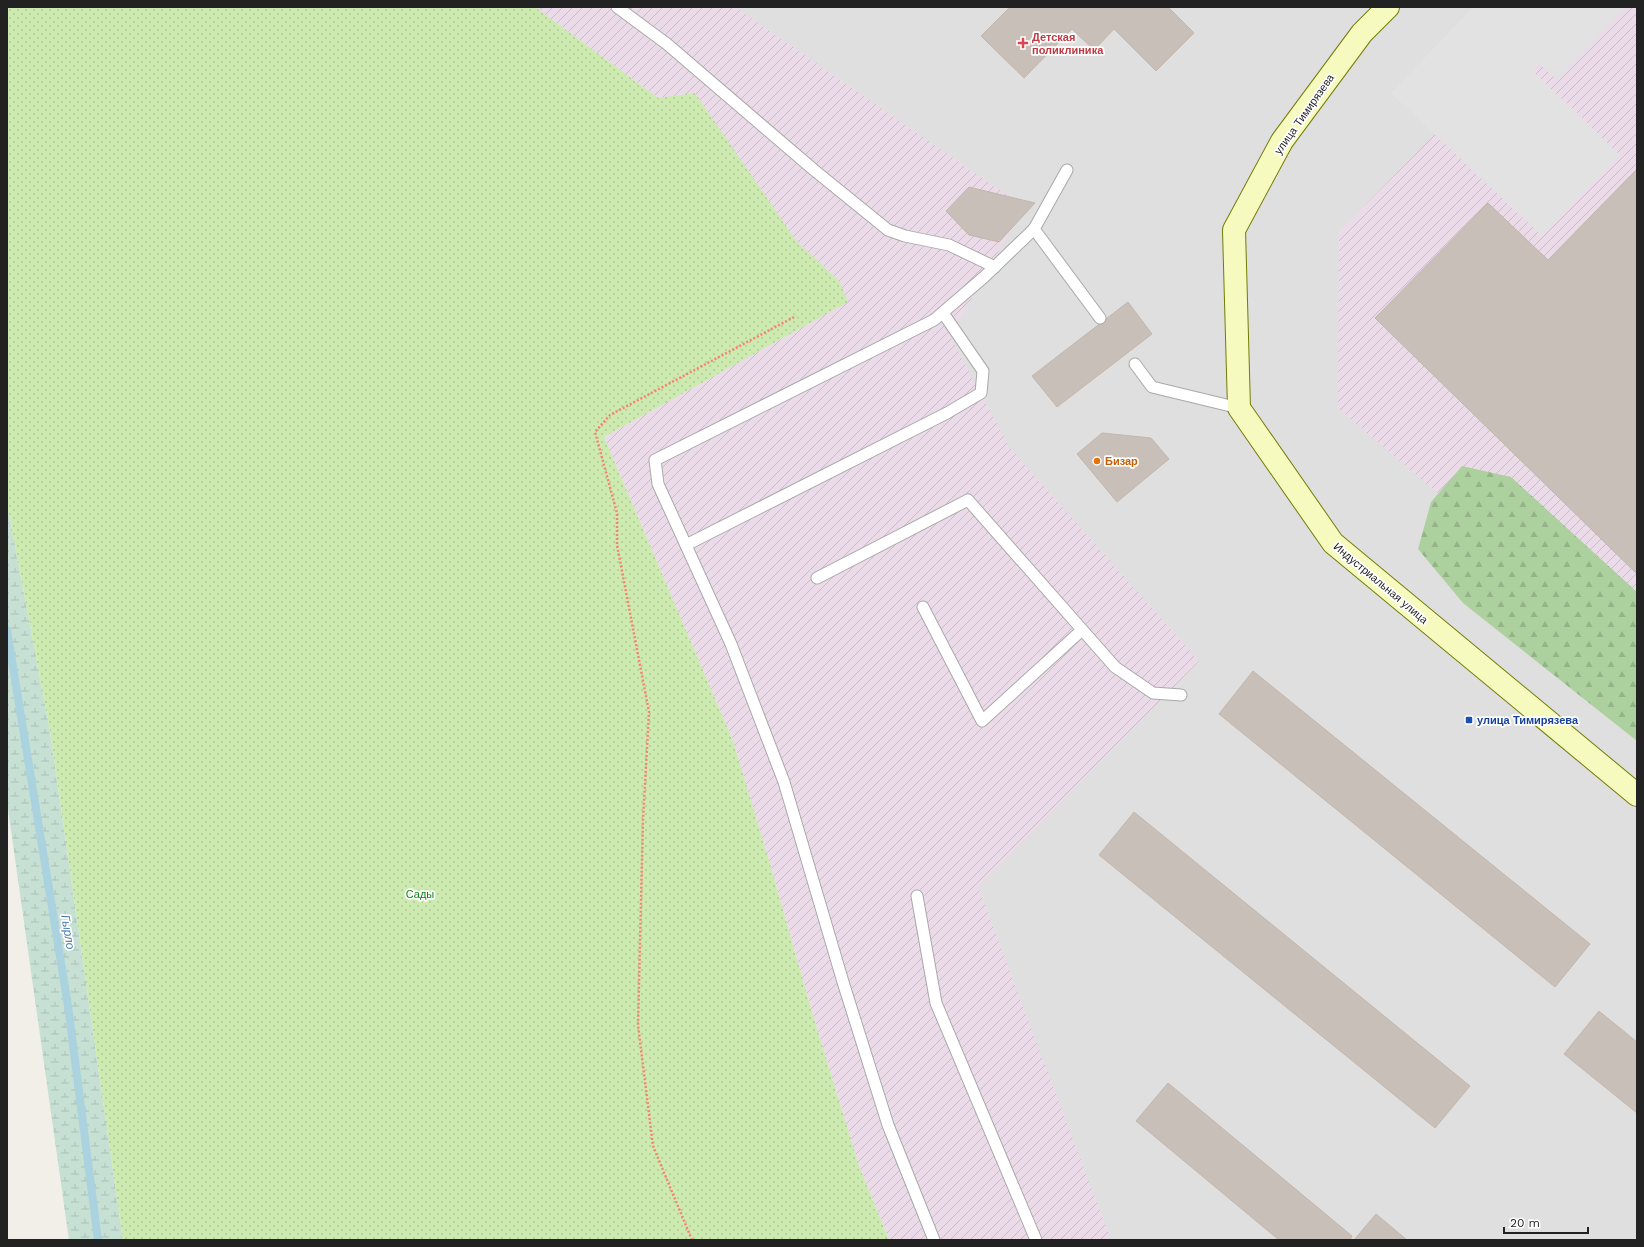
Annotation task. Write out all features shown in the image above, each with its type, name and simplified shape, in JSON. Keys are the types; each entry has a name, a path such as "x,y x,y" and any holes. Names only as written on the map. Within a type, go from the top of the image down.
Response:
{"street":[{"name":"улица Тимирязева","path":"1239,408 1234,230 1282,141 1362,33 1388,7"},
{"name":"Индустриальная улица","path":"1239,408 1333,543 1637,795"}],"lane":[{"path":"617,7 666,44 814,170 888,230 905,236 950,245 995,267"},
{"path":"934,1240 888,1125 843,982 784,782 731,644 658,484 655,460 934,320 995,267 1034,229 1067,170"},
{"path":"1034,229 1100,318"},
{"path":"686,545 947,413 981,393 983,371 943,312"},
{"path":"1135,364 1152,387 1239,408"},
{"path":"817,578 968,500 1115,667 1153,693 1181,695"},
{"path":"923,607 982,721 1082,630"},
{"path":"918,896 936,1003 1036,1240"}],"path":[{"path":"692,1240 653,1146 639,1032 643,820 650,712 618,545 617,512 595,432 610,415 796,316"}],"shaded area":[{"path":"535,7 1637,7 1637,1240 889,1240 859,1166 733,741 848,301 658,98"},
{"path":"535,7 735,7 1024,207 950,336 1010,448 1199,661 978,887 1111,1240 890,1240 859,1166 812,1012 733,741 604,437 848,301 839,281 797,242 658,98"},
{"path":"1473,7 1626,7 1557,80 1539,63 1532,70 1620,155 1542,236 1391,93"},
{"path":"1559,7 1637,7 1637,664 1338,408 1339,232"}],"green space":[{"name":"Сады","path":"7,7 535,7 658,98 695,93 797,242 839,281 848,302 604,437 733,741 812,1012 859,1166 889,1240 123,1240 50,731 7,503"},
{"path":"1462,466 1511,477 1637,592 1637,741 1463,603 1418,549 1431,502"},
{"path":"7,503 50,731 123,1240 69,1240 7,802"}],"building":[{"name":"Детская поликлиника","path":"1010,7 1168,7 1194,33 1156,71 1114,29 1094,50 1072,29 1024,78 981,36"},
{"path":"1637,169 1637,574 1375,318 1488,203 1548,260"},
{"path":"969,187 1035,203 999,242 969,235 946,211"},
{"path":"1128,302 1152,334 1057,407 1032,376"},
{"path":"1102,433 1151,438 1169,459 1117,502 1077,454"},
{"path":"1253,671 1590,944 1555,987 1219,714"},
{"path":"1134,812 1470,1086 1435,1128 1099,855"},
{"path":"1599,1011 1637,1042 1637,1113 1564,1054"},
{"path":"1168,1083 1352,1236 1350,1240 1279,1240 1136,1121"},
{"path":"1376,1214 1407,1240 1354,1240"}],"waterway":[{"name":"Гырло","path":"7,630 68,1006 98,1240"}],"place":[{"name":"Детская поликлиника","path":"1023,43"},
{"name":"Бизар","path":"1097,461"},
{"name":"улица Тимирязева","path":"1469,720"}]}
